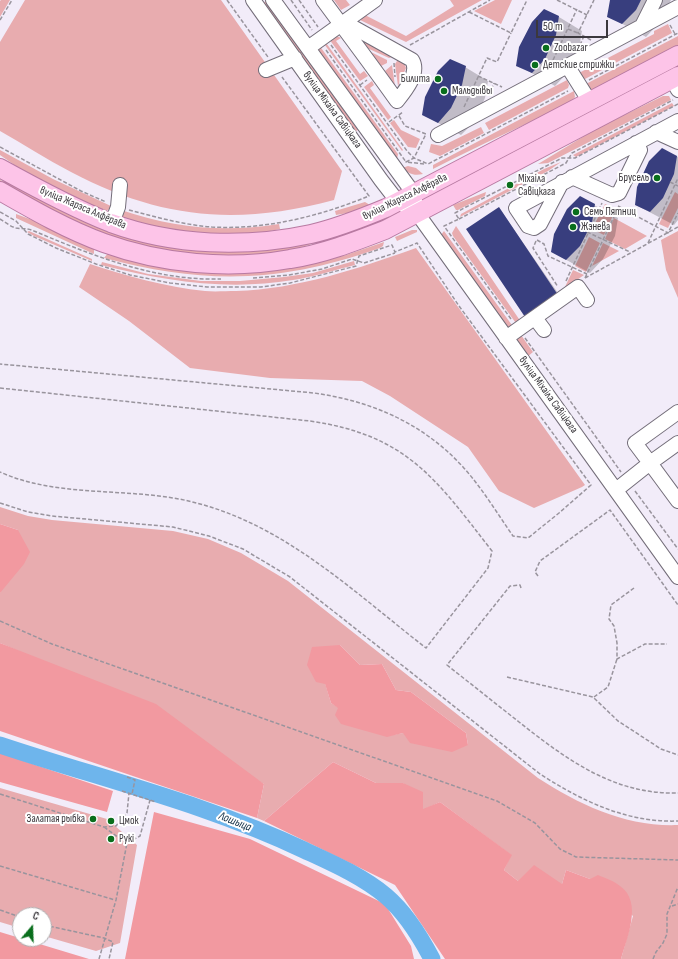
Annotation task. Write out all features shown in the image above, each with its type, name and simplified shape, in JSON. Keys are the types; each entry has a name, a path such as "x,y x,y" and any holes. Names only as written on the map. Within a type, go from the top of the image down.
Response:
{"main road":[{"name":"вуліца Жарэса Алфёрава","path":"0,168 73,206 115,215 161,237 208,243 260,241 313,233 351,222 398,202 678,55"},
{"name":"вуліца Жарэса Алфёрава","path":"0,191 65,226 103,242 160,258 210,264 264,262 320,253 358,241 417,213 676,82"}],"street":[{"name":"вуліца Міхаіла Савіцкага","path":"253,0 398,202 417,213 678,577"},
{"name":"вуліца Міхаіла Савіцкага","path":"273,0 317,41 414,194 417,213"},
{"path":"323,0 341,24 378,73 397,101 406,90 414,72 415,67 412,60 351,26 341,24"},
{"path":"317,41 341,24 363,4 375,0"},
{"path":"642,26 655,0"},
{"path":"438,135 568,67 678,6"},
{"path":"271,68 295,58"},
{"path":"568,67 578,86 590,102"},
{"path":"636,143 640,150 619,193 611,198 567,180 656,132 678,121"},
{"path":"656,132 678,142"},
{"path":"115,215 120,185"},
{"path":"506,338 578,287 587,300"},
{"path":"535,318 544,330"},
{"path":"678,412 635,443 678,501"},
{"path":"616,490 678,443"}],"path":[{"path":"0,20 12,0"},
{"path":"0,147 81,191 115,215 212,227 258,225 310,216 345,206 369,196 271,68 227,0"},
{"path":"291,0 317,41 406,162 428,164 678,33"},
{"path":"299,0 317,41 414,158 428,164"},
{"path":"407,47 490,0"},
{"path":"463,109 487,58 497,62 527,0"},
{"path":"557,0 587,15"},
{"path":"578,33 594,0"},
{"path":"551,63 577,9"},
{"path":"469,12 511,33"},
{"path":"568,28 598,42"},
{"path":"478,76 508,90"},
{"path":"488,96 494,84"},
{"path":"678,98 572,153 566,163 444,226 678,549"},
{"path":"459,219 455,213 562,158 575,158 677,105 678,109"},
{"path":"399,116 405,126 426,134 414,158 406,162"},
{"path":"648,243 678,178"},
{"path":"670,182 678,186"},
{"path":"611,198 668,233"},
{"path":"564,286 587,233 611,198"},
{"path":"585,278 603,240 611,198"},
{"path":"0,212 16,221 28,234"},
{"path":"668,233 678,213"},
{"path":"0,219 14,228 29,229 98,258 153,273"},
{"path":"579,282 678,227"},
{"path":"587,233 631,252"},
{"path":"539,235 533,248 561,292"},
{"path":"536,241 544,244 548,256 587,274"},
{"path":"0,364 314,392 362,402 406,421 446,450 478,486 513,536 528,538 591,485 459,306 417,243"},
{"path":"0,388 310,421 353,430 392,446 427,471 442,486 492,551 488,568 426,648 290,543 255,524 236,516 217,509 178,499 55,488 35,484 0,472"},
{"path":"0,503 28,512 52,516 173,527 209,536 243,549 290,578 540,774 569,793 601,808 635,817 678,821"},
{"path":"538,576 535,572 540,561 610,510 678,605"},
{"path":"522,588 520,585 510,586 447,665 557,752 583,768 611,781 641,790 678,793"},
{"path":"593,697 608,687 617,659 617,643 614,626 609,619 611,606 634,588"},
{"path":"0,621 52,644 497,801 535,823 560,850 576,857 678,860"},
{"path":"617,659 645,644 667,644"},
{"path":"507,677 593,697 618,721 661,749 678,755"},
{"path":"104,827 116,826 127,813 135,780 127,777"},
{"path":"122,791 156,802"},
{"path":"0,794 104,827 126,844"},
{"path":"126,844 140,836 150,800"},
{"path":"99,959 116,900 126,844"},
{"path":"0,866 116,900"},
{"path":"653,959 656,952 663,944 667,934 667,914 678,887"},
{"path":"671,906 678,904"},
{"path":"0,910 12,914"},
{"path":"52,927 104,938 112,942 108,959"}],"shaded area":[{"path":"10,0 0,17 0,1"},
{"path":"25,0 221,0 342,171 334,200 298,208 264,213 232,215 200,213 168,208 136,200 104,188 71,172 0,131 0,42"},
{"path":"334,0 346,0 350,5 341,10"},
{"path":"450,0 482,0 406,42 360,20 363,14 406,36 454,6"},
{"path":"495,0 512,0 501,24 474,11"},
{"path":"266,1 358,130 356,131 335,110 260,5"},
{"path":"668,24 672,33 585,79 582,78 579,73 654,34 654,31"},
{"path":"337,36 341,38 336,41 360,74 364,71 368,76 360,81 329,39"},
{"path":"678,36 678,45 593,90 588,89 584,85"},
{"path":"324,40 403,150 402,151 322,41"},
{"path":"363,41 393,55 392,57 389,58 367,48"},
{"path":"319,45 398,154 397,159 395,160 317,50"},
{"path":"371,52 387,60 387,63 381,66"},
{"path":"399,58 403,60 406,68 398,86 395,64"},
{"path":"392,65 395,86 385,71"},
{"path":"567,80 569,85 568,88 489,130 485,123"},
{"path":"372,81 374,85 370,88 391,117 388,120 364,87"},
{"path":"574,91 575,97 572,101 433,169 433,165"},
{"path":"663,96 669,96 671,100 548,163 538,164 596,129"},
{"path":"672,103 674,106 576,157 573,155"},
{"path":"394,120 401,130 420,139 416,148 408,147 390,123"},
{"path":"481,127 484,133 440,156 429,152 431,144 442,146"},
{"path":"0,150 53,179 111,206 111,208 105,212 39,182 0,155"},
{"path":"561,162 548,171 460,217 461,214 544,169"},
{"path":"408,166 416,168 423,174 412,174 402,168"},
{"path":"0,180 157,243 345,233 284,253 225,257 192,255 140,246 93,231 0,183"},
{"path":"486,192 485,196 458,210 456,210 453,205"},
{"path":"675,192 678,194 678,208 668,228 659,224"},
{"path":"365,202 370,205 365,210 336,215 335,211"},
{"path":"605,204 616,209 604,235 592,229"},
{"path":"121,210 180,225 238,228 279,224 280,229 236,237 162,229 124,218 121,216"},
{"path":"16,214 46,225 94,248 94,254 16,218"},
{"path":"614,218 647,236 625,249 605,239"},
{"path":"456,226 521,322 518,326 453,236 452,233"},
{"path":"412,230 417,230 417,232 397,241 395,237"},
{"path":"29,231 92,259 92,261 34,236 27,232"},
{"path":"444,231 514,328 508,330 441,235"},
{"path":"678,231 678,298 666,270 661,240"},
{"path":"589,237 600,243 586,272 575,266"},
{"path":"384,242 383,246 380,248 344,260 276,274 243,276 210,276 176,273 141,267 104,258 108,253 317,263"},
{"path":"603,243 619,251 592,266"},
{"path":"416,248 585,485 534,508 499,491 468,447 390,396 362,381 270,378 190,368 129,321 79,287 90,264 118,273 175,287 205,291 259,289 327,277"},
{"path":"354,261 355,265 309,277 244,285 196,283 172,280 101,265 102,262 148,274 201,281 240,281 313,273"},
{"path":"573,270 584,275 564,289"},
{"path":"521,335 533,352 526,358 516,341"},
{"path":"0,507 28,516 52,520 173,531 208,539 241,553 288,581 538,778 554,788 587,805 622,818 659,825 678,825 678,959 621,959 633,916 590,879 566,870 562,884 518,881 504,870 511,855 440,802 423,810 403,783 376,783 333,762 264,821 257,818 264,784 42,661 0,643 0,593 18,530 0,524","holes":["340,645 360,665 382,664 396,690 411,692 466,733 468,745 403,733 387,736 331,703 325,683"]},
{"path":"0,524 18,530 30,552 24,564 0,593"},
{"path":"0,643 156,704 264,784 257,818 0,731"},
{"path":"340,645 360,665 382,664 396,690 411,692 466,733 468,745 452,752 410,743 403,733 387,737 341,724 335,715 338,708 331,703 325,684 316,682 307,665 312,647"},
{"path":"0,753 113,791 107,812 0,782"},
{"path":"333,762 376,783 403,783 423,792 423,809 440,802 512,855 504,870 518,881 534,865 562,884 566,870 590,879 598,875 618,884 627,893 631,901 632,911 629,931 621,959 445,959 395,885 264,821"},
{"path":"0,788 107,819 137,845 120,943 96,951 52,938 52,907 12,907 12,926 0,922"},
{"path":"154,812 250,839 385,904 411,946 414,959 125,959"},
{"path":"0,932 12,936 12,947 49,947 89,959 0,959"}],"building":[{"path":"610,0 641,0 636,10 622,24 607,17"},
{"path":"544,9 559,16 556,35 545,59 532,73 516,66 519,47 532,22"},
{"name":"Мальдывы","path":"450,59 466,66 462,85 451,108 438,123 422,115 425,97 438,71"},
{"name":"Брусель","path":"662,148 677,156 674,174 663,198 650,212 635,205 637,187 649,161"},
{"name":"Жэнева","path":"580,196 595,204 592,223 580,246 566,260 551,252 554,234 567,209"},
{"path":"499,207 558,295 525,317 466,229"}],"waterway":[{"name":"Лошыца","path":"0,745 154,793 230,819 336,865 367,882 386,896 412,925 432,959"}],"place":[{"name":"Zoobazar","path":"546,48"},
{"name":"Детские стрижки","path":"535,65"},
{"name":"Билита","path":"438,79"},
{"name":"Мальдывы","path":"444,91"},
{"name":"Брусель","path":"657,178"},
{"name":"Міхаіла Савіцкага","path":"510,185"},
{"name":"Семь Пятниц","path":"576,212"},
{"name":"Жэнева","path":"573,227"},
{"name":"Залатая рыбка","path":"93,819"},
{"name":"Цмок","path":"111,821"},
{"name":"Рукі","path":"111,839"}]}
